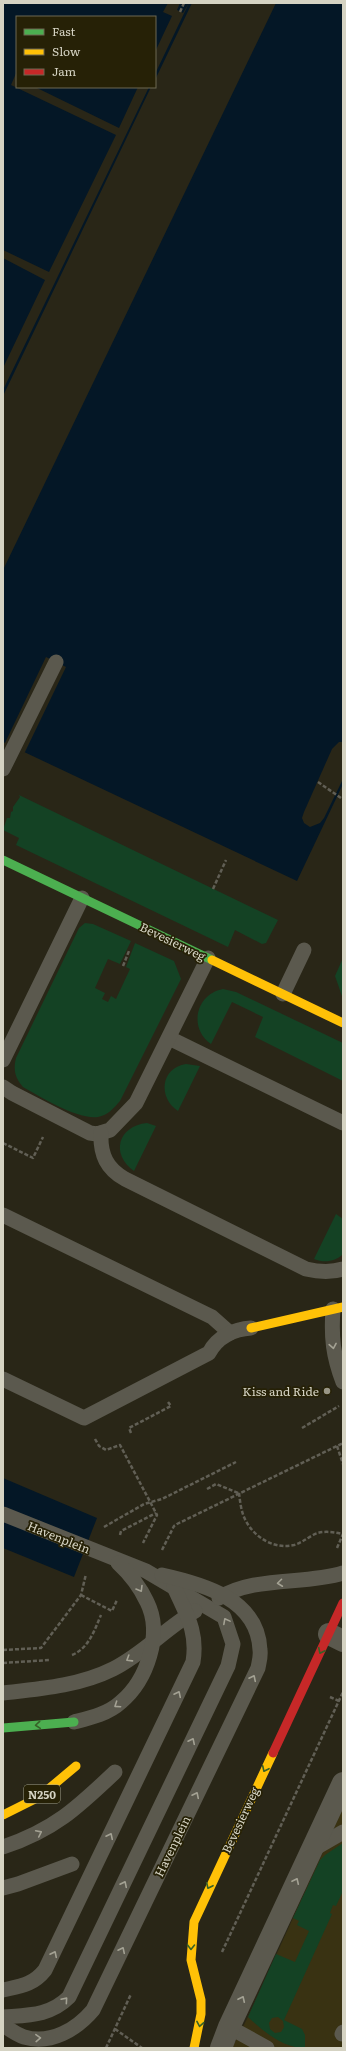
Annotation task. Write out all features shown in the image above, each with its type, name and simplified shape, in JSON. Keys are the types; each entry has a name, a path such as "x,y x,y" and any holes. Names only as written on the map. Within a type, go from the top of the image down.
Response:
{"street":[{"name":"Bevesierweg","path":"3,860 343,1023"},
{"path":"251,1328 338,1308"},
{"name":"Bevesierweg","path":"194,2048 201,2014 200,1996 193,1973 191,1943 194,1922 201,1904 336,1638 343,1603"},
{"name":"Havenplein","path":"3,1728 74,1722"},
{"name":"N250","path":"3,1815 39,1797 76,1766"},
{"path":"221,2048 229,2027 310,1852 342,1787"}],"lane":[{"path":"3,769 56,662"},
{"path":"3,1060 82,898"},
{"path":"283,994 304,950"},
{"path":"3,1087 12,1094 90,1133 101,1133 110,1130 136,1103 208,958"},
{"path":"169,1038 343,1123"},
{"path":"101,1133 100,1145 103,1156 108,1166 116,1174 306,1269 319,1272 332,1272 343,1269"},
{"path":"3,1215 212,1317 230,1333"},
{"path":"338,1308 331,1336 336,1365 343,1382"},
{"path":"3,1379 84,1418 209,1353 213,1346 230,1333 242,1328 251,1328"},
{"name":"Havenplein","path":"3,1514 146,1572 202,1585 233,1600 247,1613 256,1630 260,1650 258,1668 93,2010 84,2021 74,2028 51,2037 24,2037 3,2025"},
{"name":"Havenplein","path":"74,1722 93,1718 121,1703 143,1673 152,1649 153,1626 148,1603 136,1583 114,1560"},
{"name":"Havenplein","path":"3,2017 50,2011 60,2006 69,1997 228,1666 233,1644 224,1617 146,1572"},
{"path":"3,1693 64,1685 112,1669 135,1655 174,1624 222,1596 247,1587 325,1578 343,1573"},
{"path":"3,1990 30,1984 37,1980 45,1970 193,1662 195,1648 193,1629 174,1587"},
{"path":"3,1847 21,1841 61,1820 77,1808 115,1772"},
{"path":"310,1852 320,1844 343,1832"},
{"path":"3,1888 72,1864"},
{"path":"229,2027 267,2048"}],"path":[{"path":"180,12 184,3"},
{"path":"318,782 342,798"},
{"path":"214,889 226,860"},
{"path":"123,966 130,950"},
{"path":"3,1143 33,1158 54,1115"},
{"path":"302,1428 343,1404"},
{"path":"163,1548 174,1526 343,1443"},
{"path":"337,1446 343,1464"},
{"path":"123,1450 157,1515 142,1545"},
{"path":"102,1528 144,1504 162,1499 236,1462"},
{"path":"207,1489 216,1484 239,1493"},
{"path":"239,1493 243,1516 249,1527 257,1536 268,1543 280,1546 292,1545 304,1541 314,1534 328,1532 343,1534"},
{"path":"117,1541 121,1531 156,1513"},
{"path":"3,1650 41,1648 81,1595 87,1574 80,1571"},
{"path":"81,1595 99,1605"},
{"path":"69,1656 84,1647 91,1638 101,1615"},
{"path":"3,1663 54,1659"},
{"path":"193,1973 214,1969 343,1692"},
{"path":"115,2029 142,2048"}],"shaded area":[{"path":"343,1808 343,2048 232,2048 248,2017"}],"green space":[{"path":"19,795 278,920 266,943 262,944 235,930 228,947 16,845 19,838 3,830 7,818 10,818 13,807 20,797"},
{"path":"85,923 93,924 131,941 120,964 108,959 95,988 105,993 102,999 108,1002 111,996 116,999 130,969 126,967 135,943 174,961 181,979 120,1101 108,1113 98,1117 80,1115 60,1107 23,1087 16,1077 15,1070 16,1058 79,928"},
{"path":"343,958 343,999 335,976"},
{"path":"223,989 236,992 343,1043 343,1081 255,1037 263,1017 232,1002 211,1044 199,1029 198,1012 206,997"},
{"path":"186,1064 200,1066 178,1111 167,1099 165,1084 171,1071"},
{"path":"147,1123 156,1126 134,1171 126,1164 122,1157 120,1149 121,1142 129,1129 137,1125"},
{"path":"336,1214 343,1219 343,1254 336,1259 329,1261 314,1259"},
{"path":"343,1843 343,1891 336,1906 333,1905 330,1913 332,1914 284,2020 302,2029 305,2035 305,2048 289,2045 274,2038 248,2017 276,1954 295,1962 309,1931 297,1925 299,1921 293,1918 320,1860","holes":["278,2017 283,2021 284,2027 281,2032 275,2033 270,2029 269,2023 272,2018"]}],"water":[{"path":"3,3 192,3 156,78 156,16 16,16 16,88 151,88 3,396"},
{"path":"276,3 343,3 343,784 297,881 3,742 3,570"},
{"path":"3,1478 97,1518 74,1577 3,1548"}],"pier":[{"path":"168,3 180,3 177,10 183,13 189,3 156,72 156,50 172,16 163,12"},
{"path":"16,73 16,87 11,85"},
{"path":"17,88 37,88 119,128 138,88 149,88 3,390 3,368 45,280 3,258 3,250 49,272 116,135"},
{"path":"46,657 66,667 24,754 4,745"},
{"path":"339,742 343,742 343,779 324,818 320,823 310,827 304,823 302,818 304,812 332,749"}],"traffic: fast":[{"path":"3,860 212,960"},
{"path":"3,1728 74,1722"}],"traffic: slow":[{"path":"212,960 343,1023"},
{"path":"251,1328 343,1307"},
{"path":"194,2048 201,2014 201,2000 191,1960 194,1922 273,1753"},
{"path":"3,1815 39,1797 76,1766"}],"traffic: jam":[{"path":"273,1753 343,1603"}],"place":[{"name":"Kiss and Ride","path":"327,1391"}]}
